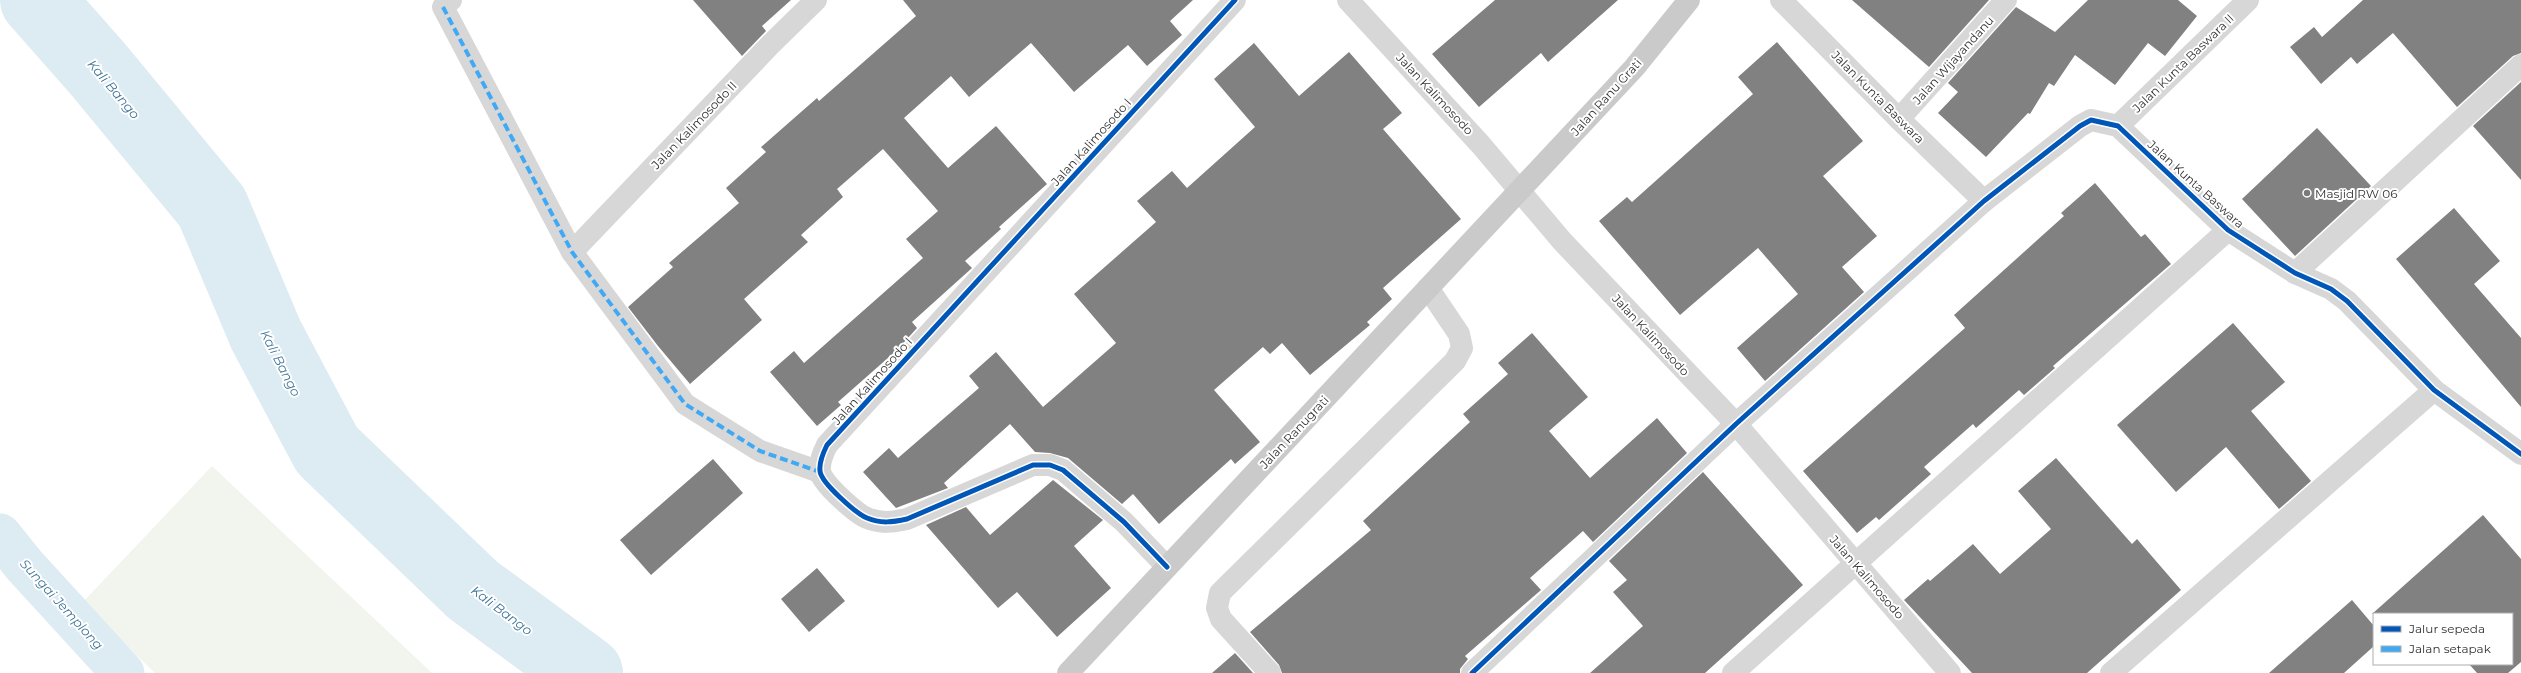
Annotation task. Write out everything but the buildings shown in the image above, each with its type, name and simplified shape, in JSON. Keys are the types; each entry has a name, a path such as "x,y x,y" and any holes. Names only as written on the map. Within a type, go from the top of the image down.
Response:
{"main road":[{"name":"Jalan Ranu Grati","path":"1519,191 1634,68 1689,0"},
{"name":"Jalan Ranugrati","path":"1068,673 1519,191"}],"street":[{"name":"Jalan Kalimosodo II","path":"572,252 769,46 816,0"},
{"name":"Jalan Kalimosodo I","path":"820,472 821,456 827,445 1234,0"},
{"name":"Jalan Kalimosodo","path":"1348,0 1481,145 1562,241 1736,424 1950,673"},
{"name":"Jalan Kunta Baswara","path":"1781,0 1899,119 1984,201"},
{"name":"Jalan Wijayandanu","path":"1899,119 2006,0"},
{"name":"Jalan Kunta Baswara II","path":"2118,126 2248,0"},
{"path":"447,4 572,252 685,404 760,451 820,472 828,486 866,518 888,523 907,519 1033,465 1050,465 1063,470 1124,522 1167,567"},
{"path":"2295,273 2521,66"},
{"path":"1472,673 1736,424 1984,201 2080,126 2091,120 2118,126"},
{"name":"Jalan Kunta Baswara","path":"2118,126 2228,230 2295,273 2330,289 2347,301 2434,390 2521,454"},
{"path":"1733,673 1856,565 2228,230"},
{"path":"1270,673 1221,620 1217,608 1220,594 1455,361 1462,348 1459,334 1428,288"},
{"path":"2111,673 2434,390"}],"shaded area":[{"path":"212,466 432,673 155,673 82,603"}],"waterway":[{"name":"Kali Bango","path":"37,0 97,68 212,207 266,335 327,450 473,590 586,673"},
{"name":"Sungai Jemplong","path":"0,535 25,566 123,673"}],"marked path":[{"path":"443,7 572,252 685,404 760,451 820,472"}],"cycle path":[{"path":"1167,567 1124,522 1063,470 1050,465 1033,465 907,519 887,522 867,518 848,505 826,483 820,471 820,464 827,445 1235,0"},
{"path":"1472,673 1736,424 1984,201 2080,126 2091,120 2118,126 2228,230 2295,273 2331,289 2347,301 2434,390 2521,454"}],"place":[{"name":"Masjid RW 06","path":"2307,193"}]}
